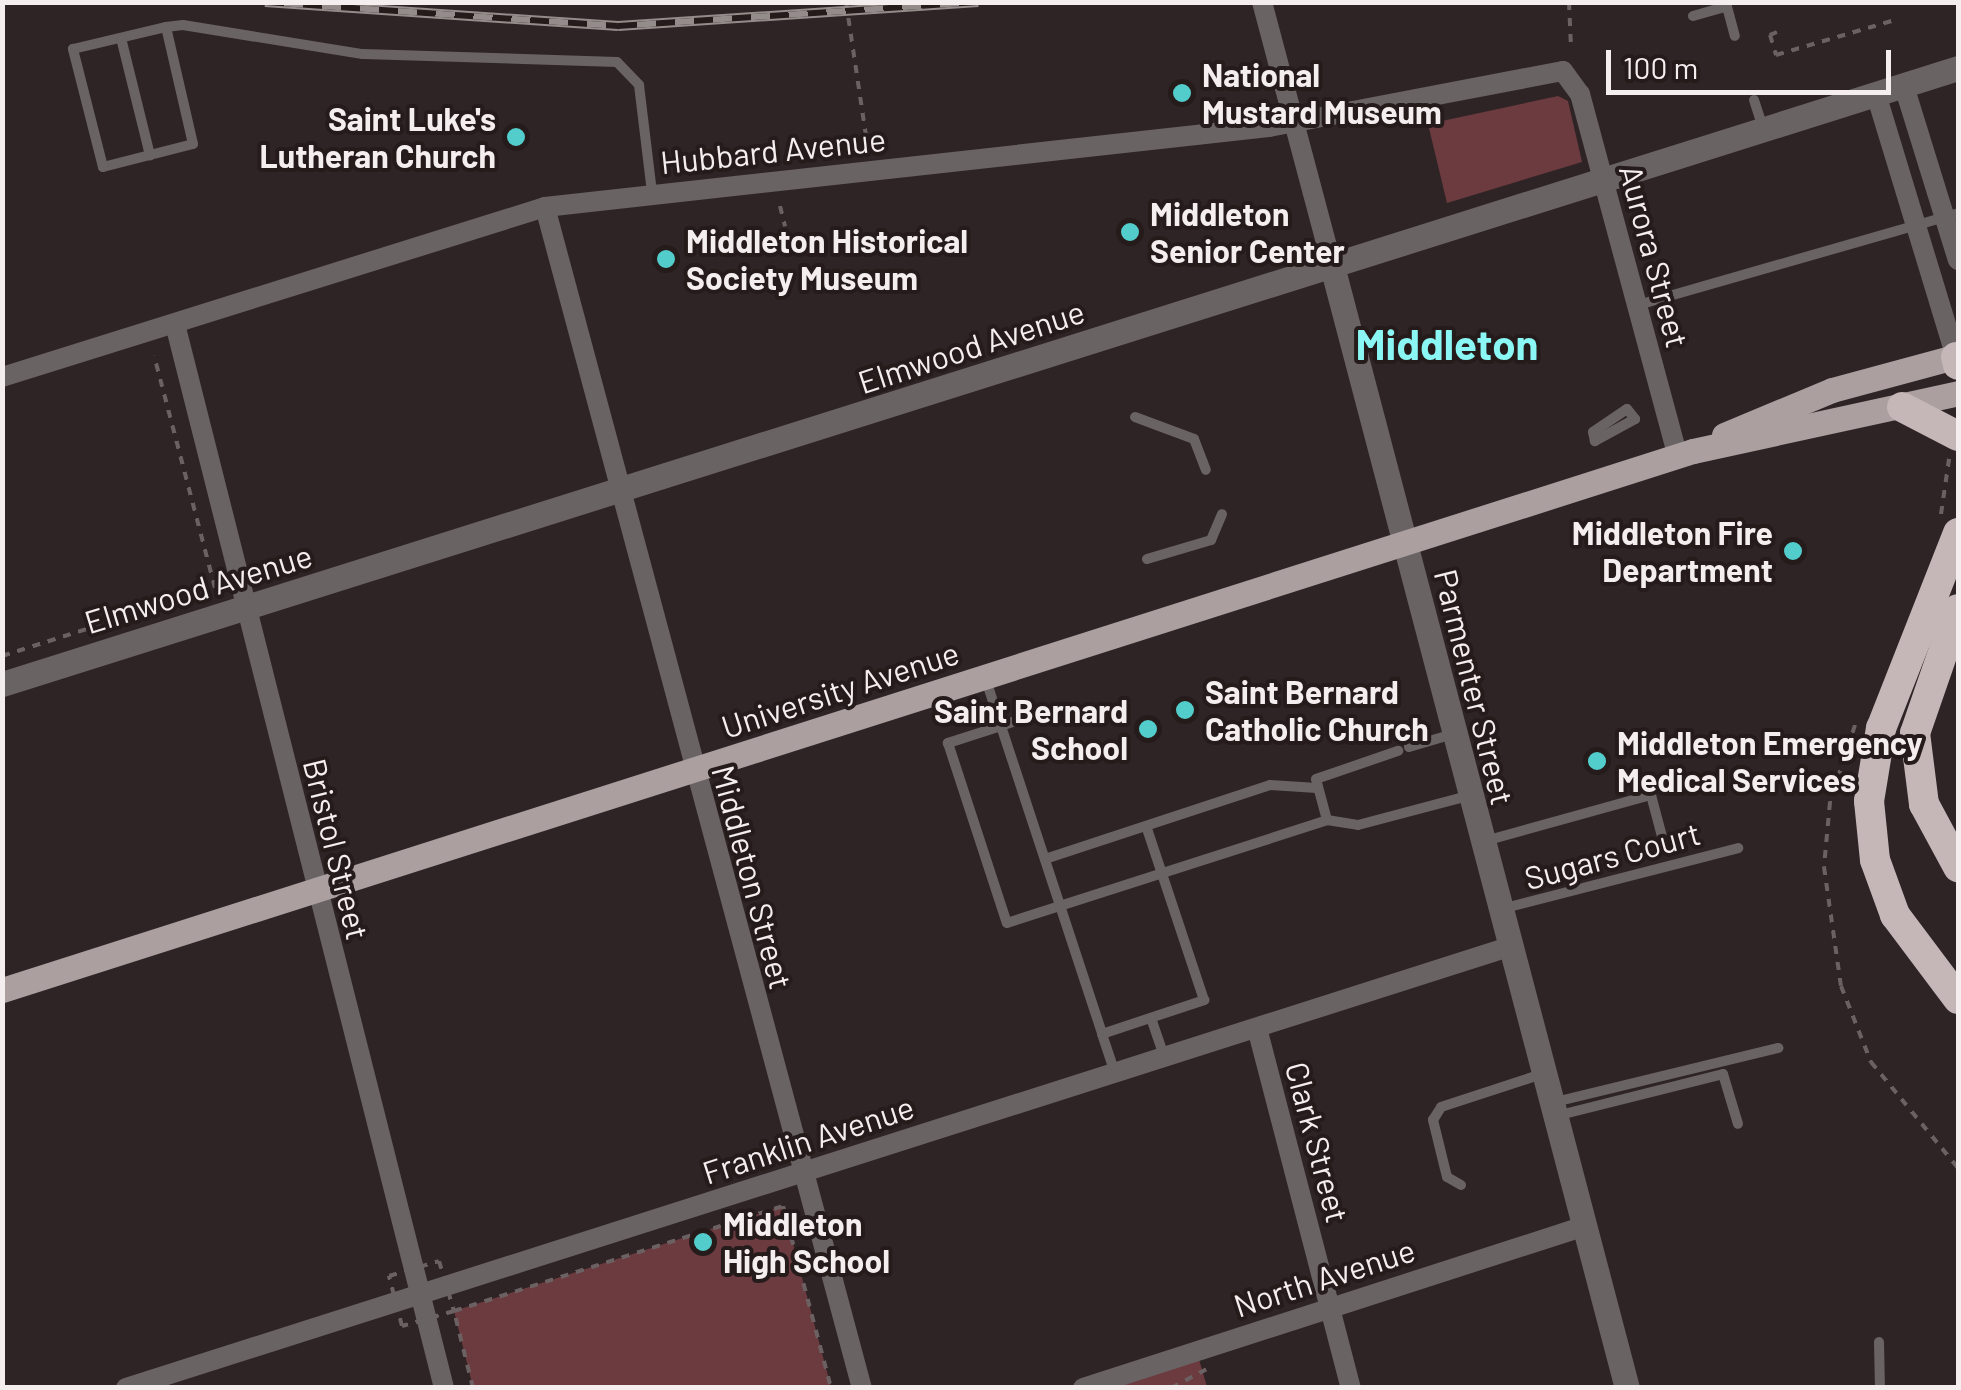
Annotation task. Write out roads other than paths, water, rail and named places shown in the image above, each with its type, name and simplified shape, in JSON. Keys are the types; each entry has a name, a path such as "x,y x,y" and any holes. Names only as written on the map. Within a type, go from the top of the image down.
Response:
{"highway":[{"path":"1902,407 1958,436"},
{"path":"1958,533 1880,728 1869,802 1884,889 1915,950 1958,999"},
{"path":"1958,609 1922,698 1915,748 1924,804 1958,867"}],"main road":[{"name":"University Avenue","path":"1688,453 1782,408 1958,359"},
{"name":"University Avenue","path":"2,990 1688,453 1958,392"}],"street":[{"name":"Parmenter Street","path":"1262,2 1627,1388"},
{"name":"Elmwood Avenue","path":"2,684 1958,68"},
{"name":"Hubbard Avenue","path":"2,377 545,207 1295,123 1532,73 1568,75"},
{"name":"Aurora Street","path":"1568,75 1604,180 1638,306 1688,453"},
{"path":"1904,86 1952,215 1958,260"},
{"path":"1876,94 1958,359"},
{"name":"Middleton Street","path":"545,207 800,1173 862,1388"},
{"name":"Bristol Street","path":"174,324 444,1388"},
{"name":"Franklin Avenue","path":"126,1388 1509,948"},
{"name":"Clark Street","path":"1257,1028 1351,1388"},
{"name":"North Avenue","path":"1083,1388 1584,1226"}],"lane":[{"path":"1693,16 1726,4 1735,36"},
{"path":"166,27 194,144 103,167 73,49 166,27 363,54 617,62 640,85 652,193"},
{"path":"121,38 150,155"},
{"path":"1754,100 1763,129"},
{"path":"1638,306 1952,215"},
{"path":"1135,417 1194,439 1206,470"},
{"path":"1147,559 1211,540 1222,514"},
{"path":"984,676 1114,1073"},
{"path":"1049,710 948,743 1007,923 1327,820 1358,825 1470,796"},
{"path":"1327,820 1317,788 1321,775 1454,734"},
{"path":"1044,859 1270,786 1317,788"},
{"path":"1481,842 1651,796 1663,840"},
{"path":"1102,1034 1204,1000 1146,826"},
{"name":"Sugars Court","path":"1499,910 1738,848"},
{"path":"1151,1018 1164,1057"},
{"path":"1553,1110 1778,1048"},
{"path":"1460,1185 1447,1177 1433,1120 1441,1107 1543,1074"},
{"path":"1553,1110 1723,1074 1738,1124"},
{"path":"1879,1342 1880,1388"}],"railway":[{"path":"265,2 618,26 978,2"}],"place":[{"name":"National Mustard Museum","path":"1182,93"},
{"name":"Saint Luke's Lutheran Church","path":"516,137"},
{"name":"Middleton Senior Center","path":"1130,232"},
{"name":"Middleton Historical Society Museum","path":"666,259"},
{"name":"Middleton Fire Department","path":"1793,551"},
{"name":"Saint Bernard Catholic Church","path":"1185,710"},
{"name":"Saint Bernard School","path":"1148,729"},
{"name":"Middleton Emergency Medical Services","path":"1597,761"},
{"name":"Middleton High School","path":"703,1242"}],"district":[{"name":"Middleton","path":"1447,343"}]}
